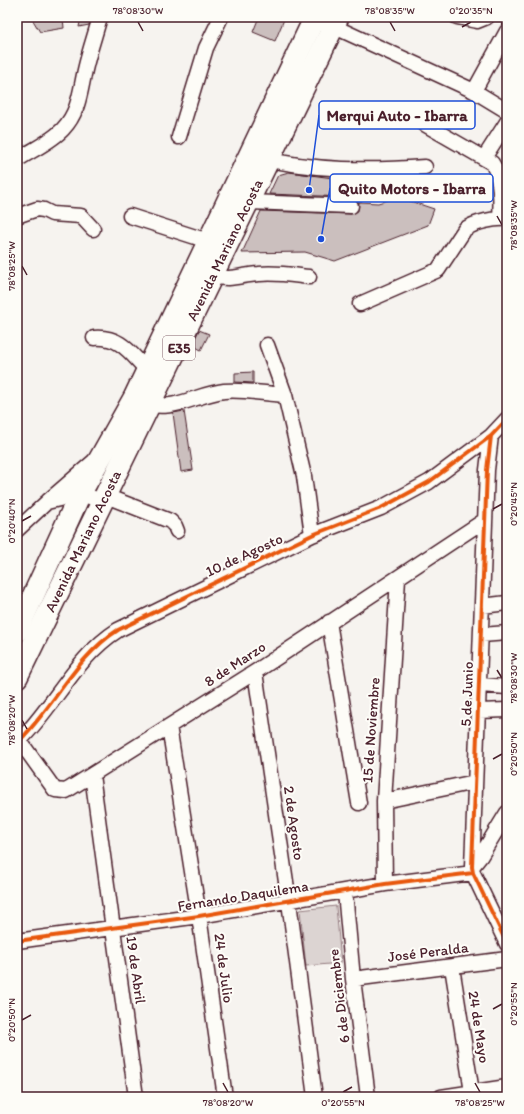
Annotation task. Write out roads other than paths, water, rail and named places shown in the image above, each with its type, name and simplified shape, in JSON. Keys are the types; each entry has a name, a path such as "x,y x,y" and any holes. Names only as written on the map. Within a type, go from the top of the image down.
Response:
{"highway":[{"name":"Avenida Mariano Acosta","path":"17,631 80,494 100,457 142,402 213,276 249,202 259,158 314,17"},
{"name":"Avenida Mariano Acosta","path":"17,677 105,499 142,402 147,370 208,242 259,158 336,22"}],"street":[{"path":"17,160 51,139 63,129 74,114 80,100 85,70 100,17"},
{"path":"179,138 206,48 221,17"},
{"path":"314,17 336,22 474,92 507,111"},
{"path":"457,17 477,21 487,17"},
{"path":"474,92 505,41"},
{"path":"360,304 438,270 465,229 471,225 504,219 495,169 484,158 412,117"},
{"path":"484,158 507,122"},
{"path":"259,158 342,170 372,171 425,167"},
{"path":"249,202 351,206"},
{"path":"17,216 36,209 44,210 52,214 81,216 93,229"},
{"path":"130,216 208,242"},
{"path":"213,276 225,279 250,274 274,273 309,277"},
{"path":"94,338 107,337 117,341 147,370"},
{"path":"267,345 286,396 304,476 312,535"},
{"path":"142,402 179,404 200,395 225,390 286,396"},
{"name":"10 de Agosto","path":"18,743 45,712 74,671 102,640 118,630 312,535 382,508 429,482 491,436 507,419"},
{"name":"5 de Junio","path":"491,436 485,520 482,635 472,870 507,944"},
{"path":"17,530 47,502 100,457"},
{"path":"47,502 80,494 105,499 170,521 175,526 177,531"},
{"name":"8 de Marzo","path":"18,743 55,790 66,791 255,672 329,622 398,579 485,520"},
{"name":"15 de Noviembre","path":"385,884 384,801 398,579"},
{"path":"482,606 507,603"},
{"path":"329,622 359,803"},
{"path":"482,635 507,633"},
{"name":"2 de Agosto","path":"255,672 289,902 315,1097"},
{"path":"480,685 507,687"},
{"path":"479,711 507,710"},
{"name":"24 de Julio","path":"169,726 199,916 225,1097"},
{"name":"19 de Abril","path":"92,775 136,1097"},
{"path":"384,801 475,782"},
{"path":"472,870 507,813"},
{"name":"Fernando Daquilema","path":"17,941 113,929 289,902 472,870"},
{"name":"6 de Diciembre","path":"345,892 353,979 368,1097"},
{"name":"José Peralda","path":"353,979 507,959"},
{"name":"24 de Mayo","path":"452,967 472,1092"},
{"path":"441,1097 507,1088"}],"place":[{"name":"Merqui Auto - Ibarra","path":"309,190"},
{"name":"Quito Motors - Ibarra","path":"321,239"}]}
